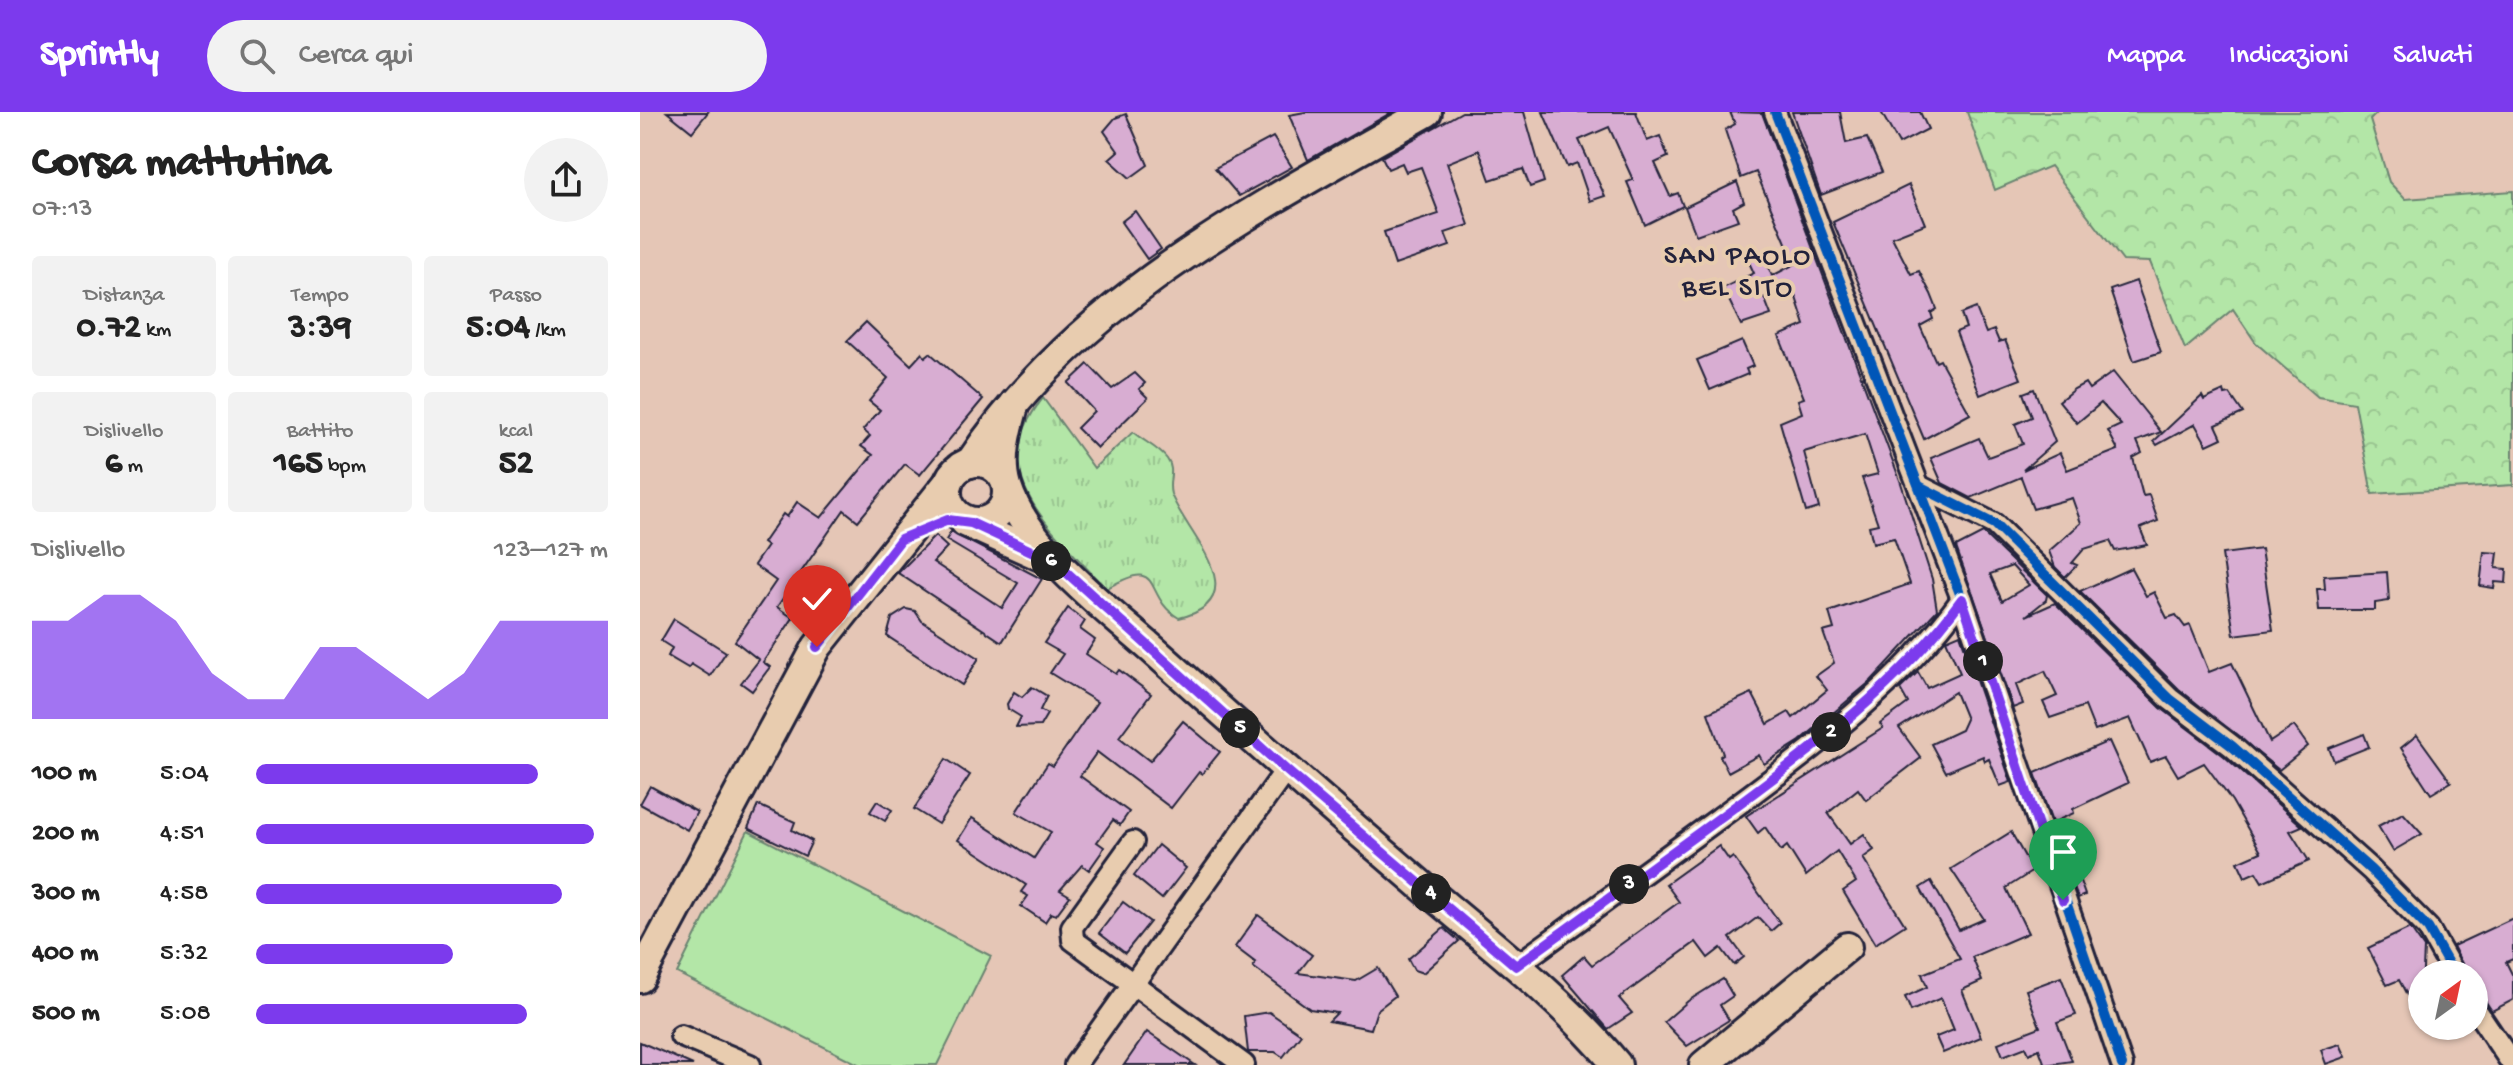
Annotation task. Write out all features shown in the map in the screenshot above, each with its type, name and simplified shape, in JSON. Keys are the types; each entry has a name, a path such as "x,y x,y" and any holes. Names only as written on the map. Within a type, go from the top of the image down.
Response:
{"main road":[{"path":"640,978 817,647 956,470 970,463 1000,417 1104,313 1164,268 1427,112"},
{"path":"901,539 948,520 971,523 996,516 1006,502 1004,447 1015,403"},
{"path":"970,463 996,469 1014,502 1055,562 1286,770 1516,966 1593,1036 1617,1065"},
{"path":"948,483 950,508 971,523 1055,562"},
{"path":"1704,1065 1847,947"}],"street":[{"path":"1775,112 1962,599 2122,1065"},
{"path":"1919,486 1994,524 2170,699 2232,746 2371,870 2428,928 2446,960"},
{"path":"1516,966 1806,752 1887,685 1940,629 1962,599"},
{"path":"1075,1065 1286,770"},
{"path":"1133,842 1072,927 1071,935 1244,1065"},
{"path":"2488,1028 2513,1065"},
{"path":"681,1036 750,1065"}],"green space":[{"path":"1967,112 2378,112 2370,120 2389,182 2405,199 2513,191 2513,485 2372,494 2355,403 2318,397 2256,343 2233,309 2185,349 2150,262 2123,261 2050,166 1995,190"},
{"path":"1043,398 1094,468 1133,432 1167,459 1171,468 1171,494 1210,563 1215,580 1213,596 1202,609 1179,618 1167,609 1145,577 1125,579 1106,589 1047,524 1022,478 1019,453 1025,426"},
{"path":"748,831 991,956 937,1065 860,1065 677,973"}],"building":[{"path":"667,112 708,112 692,132"},
{"path":"1305,112 1392,112 1308,160 1289,115"},
{"path":"1462,112 1524,112 1544,182 1530,187 1523,169 1490,180 1479,150 1447,163 1469,225 1445,233 1450,246 1395,265 1384,232 1439,214 1421,167 1406,172 1402,163 1388,169 1382,157"},
{"path":"1543,112 1636,112 1647,141 1660,136 1668,157 1655,163 1670,196 1678,193 1683,206 1645,225 1627,182 1633,180 1609,127 1579,140 1605,196 1590,201 1577,163 1567,167"},
{"path":"1730,112 1762,113 1901,483 1932,579 1937,610 1871,681 1800,741 1764,764 1759,755 1728,772 1720,756 1723,754 1708,713 1752,693 1768,724 1789,712 1793,718 1827,690 1816,676 1834,663 1823,632 1834,629 1829,612 1910,584 1894,538 1873,543 1869,526 1878,524 1862,478 1878,474 1865,434 1804,452 1819,508 1806,512 1780,422 1802,413 1798,400 1804,398 1779,336 1805,325 1792,285 1764,297 1771,315 1741,325 1723,288 1754,273 1746,256 1763,253 1772,276 1795,264 1756,172 1741,178 1725,130 1735,124"},
{"path":"1792,112 1840,112 1846,143 1867,138 1882,172 1821,195"},
{"path":"1881,112 1920,112 1928,129 1899,144"},
{"path":"1126,114 1148,165 1130,178 1109,159 1118,151 1104,131 1115,118"},
{"path":"1273,137 1292,167 1239,196 1215,168"},
{"path":"1737,182 1744,202 1733,208 1738,220 1696,235 1685,207"},
{"path":"1909,185 1925,224 1892,237 1911,274 1919,271 1931,294 1937,309 1931,313 1933,319 1920,326 1936,362 1940,360 1970,414 1924,439 1833,222"},
{"path":"1135,211 1161,249 1147,259 1121,222"},
{"path":"2136,281 2161,352 2134,361 2110,290"},
{"path":"1976,308 1986,333 1994,330 1999,342 2005,340 2021,379 1980,395 1956,332 1966,328 1961,314"},
{"path":"866,322 911,365 922,353 925,357 930,353 983,399 920,475 905,464 858,521 844,510 777,607 793,618 763,662 770,667 752,691 741,683 759,660 735,641 776,581 754,565 767,546 763,543 783,514 787,517 797,502 821,518 873,455 861,446 870,436 863,430 880,410 869,401 888,378 847,341"},
{"path":"1742,341 1753,366 1746,369 1748,374 1710,390 1697,360"},
{"path":"1088,364 1112,389 1135,373 1145,383 1139,389 1148,398 1097,448 1077,428 1094,411 1068,383"},
{"path":"2113,372 2161,432 2137,441 2142,453 2133,458 2143,496 2149,495 2158,521 2140,528 2147,545 2115,551 2110,541 2084,549 2072,563 2077,565 2065,577 2055,567 2049,551 2081,523 2072,498 2033,509 2021,477 1971,498 1942,483 1931,458 1979,438 1988,457 2023,444 2015,424 2032,417 2023,393 2034,389 2055,442 2023,470 2060,453 2067,470 2118,450 2108,431 2121,425 2101,403 2077,423 2059,401 2085,383 2089,389"},
{"path":"2224,391 2225,395 2230,394 2243,413 2216,425 2222,438 2207,445 2195,424 2157,445 2154,441 2202,396 2204,400"},
{"path":"951,532 1042,579 1002,642 898,573 935,536 947,547 933,562 1002,608 1018,583 946,540"},
{"path":"1983,533 2047,595 2046,600 2026,616 2055,603 2161,708 2224,756 2302,826 2290,831 2309,861 2262,882 2256,872 2245,877 2238,862 2261,852 2232,801 2204,763 2178,776 2166,756 2150,762 2130,718 2095,731 2085,706 2050,718 2043,702 2057,696 2045,671 2016,685 2023,704 2013,708 1956,547","holes":["2012,566 2029,585 2002,601 1990,574"]},
{"path":"2261,549 2273,630 2234,635 2222,554"},
{"path":"2484,552 2498,553 2496,568 2507,569 2506,583 2495,582 2494,588 2480,586"},
{"path":"2131,568 2146,596 2154,592 2167,618 2176,615 2185,627 2190,625 2209,672 2232,663 2270,742 2294,726 2308,746 2279,770 2179,689 2080,591"},
{"path":"2387,572 2389,601 2375,603 2375,610 2319,610 2317,589 2325,589 2324,576"},
{"path":"1068,608 1085,621 1080,629 1095,640 1086,654 1116,674 1119,670 1151,694 1119,737 1150,761 1183,721 1220,752 1202,774 1199,772 1171,808 1097,752 1080,776 1129,812 1120,825 1113,820 1097,842 1104,847 1101,853 1089,870 1082,865 1060,890 1070,896 1056,915 1051,913 1045,922 1021,906 1028,896 1021,892 1026,885 958,840 972,818 1034,858 1051,832 1016,812 1048,763 1053,766 1097,702 1050,673 1063,654 1044,643"},
{"path":"906,609 915,611 922,621 979,658 962,685 887,636 892,618"},
{"path":"674,619 726,652 710,676 691,664 688,668 668,656 672,648 661,641"},
{"path":"1960,634 2011,782 2000,786 1989,759 1985,761 1983,756 1946,772 1931,744 1961,730 1966,719 1955,692 1899,728 1921,758 1866,800 1858,789 1828,813 1850,844 1864,834 1874,850 1863,858 1905,925 1875,944 1843,891 1856,882 1837,851 1806,876 1787,846 1781,851 1765,827 1758,833 1746,816 1883,728 1880,724 1908,703 1900,689 1918,672 1927,688 1960,673 1946,640"},
{"path":"1032,687 1047,696 1040,710 1047,714 1040,726 1016,727 1021,717 1008,709 1007,704 1014,692 1022,697"},
{"path":"2364,734 2369,747 2334,761 2329,748"},
{"path":"2417,735 2451,782 2431,794 2401,748"},
{"path":"2109,741 2128,783 2073,809 2074,813 2058,820 2085,895 2078,898 2035,773"},
{"path":"946,759 970,775 938,824 914,809"},
{"path":"650,786 697,812 687,830 640,804"},
{"path":"877,801 892,810 885,821 870,812"},
{"path":"758,805 795,822 792,830 812,841 805,856 748,828"},
{"path":"2403,813 2422,834 2393,851 2378,826"},
{"path":"2011,832 2033,871 2006,888 2028,933 1972,957 1982,981 1962,990 1981,1037 1943,1053 1936,1037 1954,1030 1941,998 1911,1011 1905,997 1927,987 1922,974 1960,959 1920,888 1931,881 1959,930 1984,919 1951,869"},
{"path":"1158,845 1186,868 1162,899 1134,876"},
{"path":"1719,846 1729,860 1733,857 1780,923 1771,931 1758,917 1730,938 1744,957 1734,965 1721,948 1708,958 1696,942 1619,998 1632,1013 1608,1029 1562,975 1584,956 1592,965 1679,902 1666,884"},
{"path":"1123,902 1150,922 1125,953 1099,933"},
{"path":"1258,915 1312,955 1298,973 1356,981 1378,968 1395,996 1377,1010 1371,1029 1329,1021 1337,1013 1310,1009 1253,967 1256,963 1235,947"},
{"path":"2513,918 2513,959 2506,962 2513,976 2513,1000 2492,1011 2488,1005 2488,960 2460,960 2453,946"},
{"path":"1444,928 1459,941 1423,973 1414,970 1408,959"},
{"path":"2410,928 2424,948 2423,960 2408,960 2408,995 2399,980 2387,985 2368,948"},
{"path":"2061,977 2076,1015 2057,1022 2072,1061 2045,1065 2039,1049 2029,1054 2026,1047 2003,1056 1998,1043 2040,1027 2026,990"},
{"path":"1723,979 1733,996 1720,1005 1729,1020 1687,1046 1664,1022 1688,1001"},
{"path":"1269,1012 1301,1034 1283,1057 1275,1052 1248,1052 1244,1016"},
{"path":"1147,1032 1195,1065 1124,1065"},
{"path":"640,1042 693,1065 640,1065"},
{"path":"2340,1044 2346,1057 2326,1064 2321,1050"}],"cycle path":[{"path":"1775,112 1962,599 2122,1065"},
{"path":"1919,486 1994,524 2170,699 2232,746 2371,870 2428,928 2446,960"},
{"path":"1516,966 1751,795 1849,718 1909,662 1962,599"}],"district":[{"name":"SAN PAOLO BEL SITO","path":"1738,269"}],"route":[{"path":"817,647 901,539 948,520 971,523 1055,562 1286,770 1516,966 1782,771 1887,685 1940,629 1962,599 2063,900"}]}
